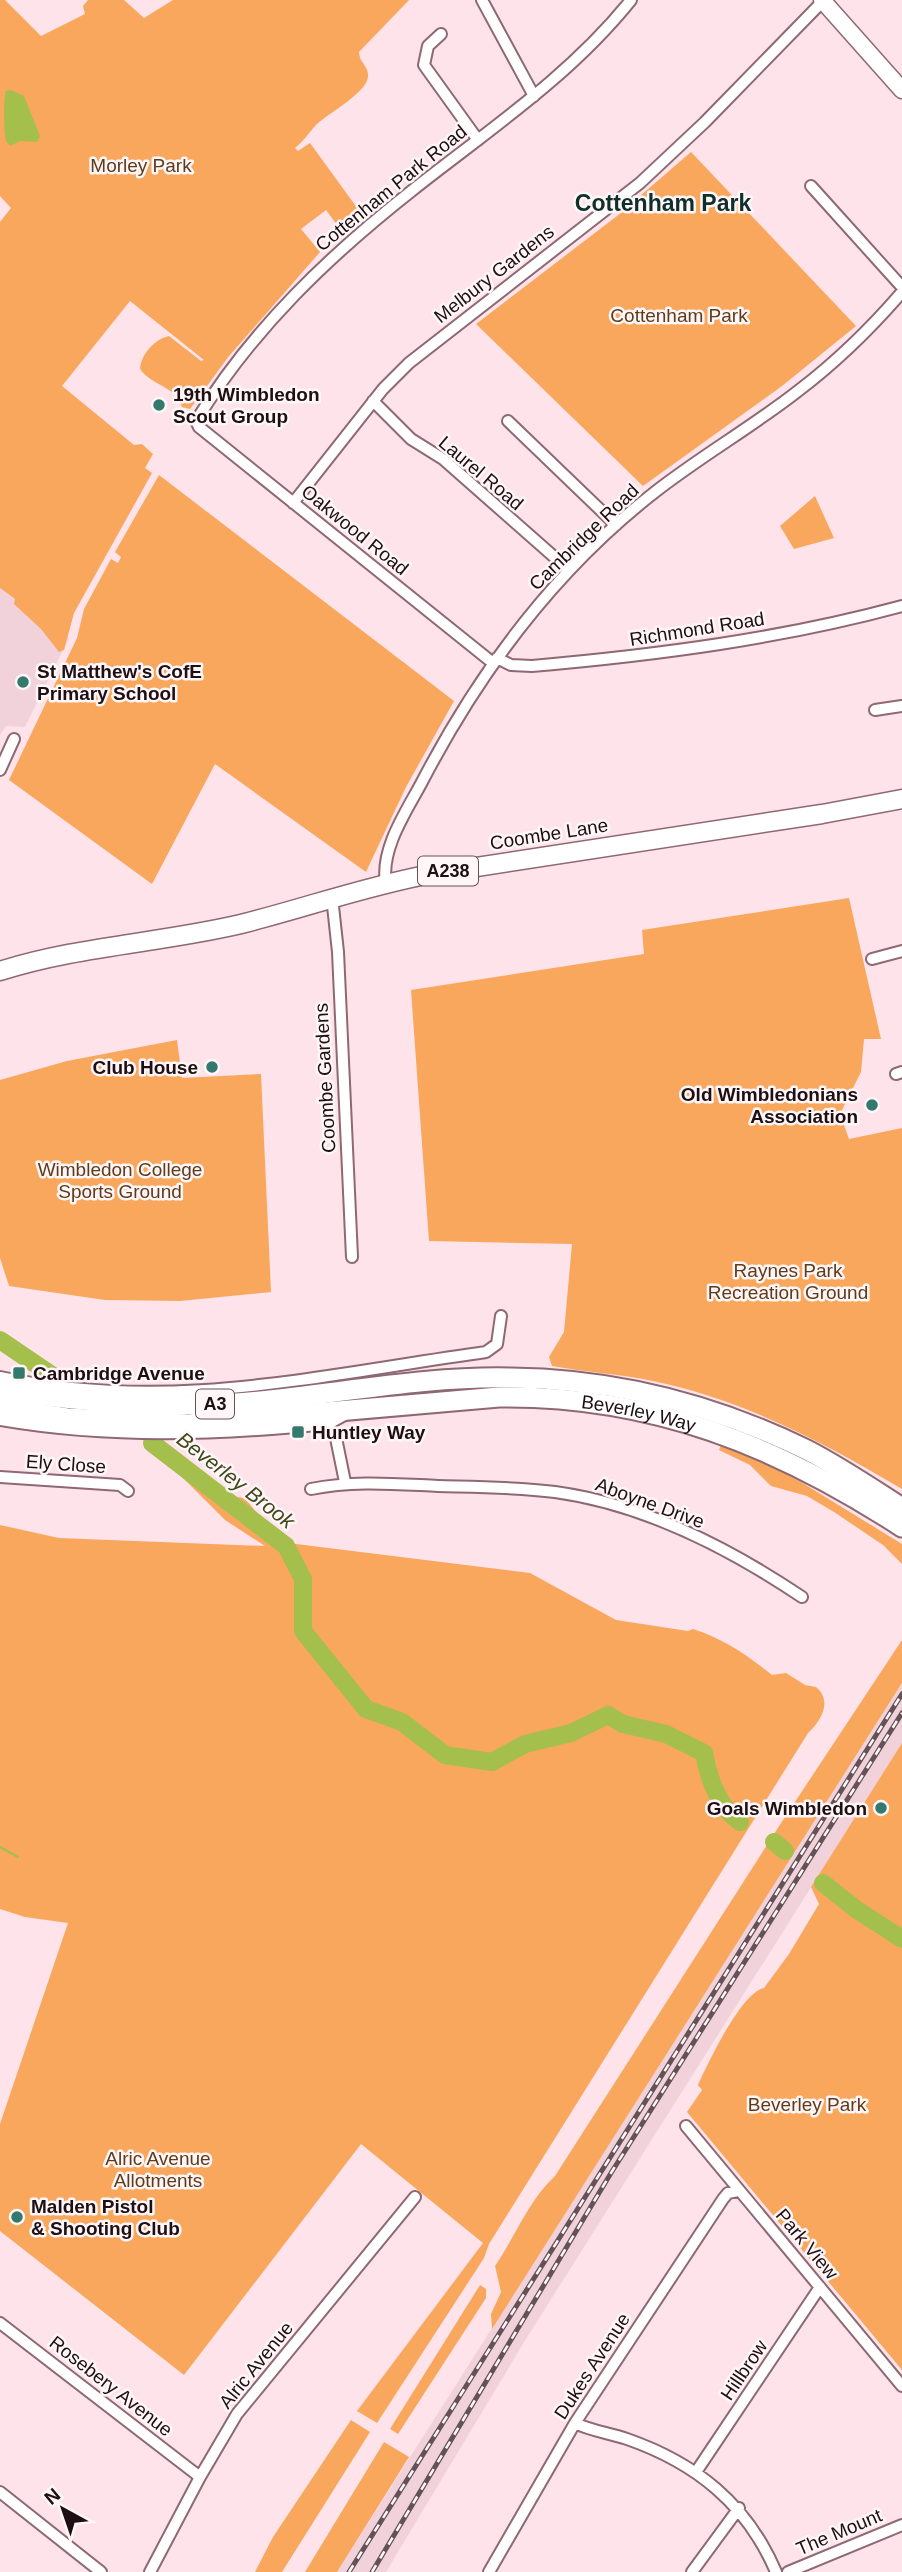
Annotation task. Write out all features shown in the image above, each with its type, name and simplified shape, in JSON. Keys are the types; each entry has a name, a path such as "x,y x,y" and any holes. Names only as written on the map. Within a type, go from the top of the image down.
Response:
{"highway":[{"name":"Beverley Way","path":"0,1390 77,1401 188,1405 430,1382 510,1378 617,1388 683,1402 774,1435 810,1452 902,1508"},
{"name":"Beverley Way","path":"0,1408 67,1418 189,1424 485,1398 546,1396 644,1410 702,1425 765,1451 858,1498 902,1527"}],"main road":[{"path":"823,0 902,90"},
{"name":"Coombe Lane","path":"0,971 55,956 239,924 386,883 902,799"}],"street":[{"path":"482,0 534,96"},
{"name":"Cottenham Park Road","path":"196,424 240,360 294,294 372,222 534,96 593,44 631,0"},
{"name":"Melbury Gardens","path":"293,503 373,401 409,363 640,183 696,131 823,0"},
{"path":"441,34 428,46 424,65 478,140"},
{"path":"811,186 902,289"},
{"name":"Cambridge Road","path":"386,883 386,859 446,737 495,660 569,570 677,475 824,371 902,289"},
{"name":"Laurel Road","path":"373,401 411,439 443,459 569,570"},
{"path":"508,421 617,525"},
{"name":"Oakwood Road","path":"196,424 495,660"},
{"name":"Richmond Road","path":"495,660 511,665 531,666 664,654 822,626 902,606"},
{"path":"875,710 902,706"},
{"path":"0,769 14,739"},
{"name":"Coombe Gardens","path":"332,897 338,953 352,1257"},
{"path":"872,959 902,951"},
{"name":"Beverley Way","path":"0,1377 85,1389 185,1392 278,1385 386,1370 400,1364 486,1352 497,1344 501,1316"},
{"name":"Beverley Way","path":"386,1370 399,1378 430,1382"},
{"name":"Beverley Way","path":"0,1420 65,1429 163,1435 328,1424 353,1409"},
{"path":"328,1424 336,1438 345,1482"},
{"name":"Ely Close","path":"0,1476 120,1485 128,1491"},
{"name":"Aboyne Drive","path":"311,1489 345,1482 504,1488 585,1497 699,1539 765,1572 802,1597"},
{"name":"Park View","path":"686,2126 902,2386"},
{"name":"Dukes Avenue","path":"489,2572 575,2423 723,2199 728,2193 738,2191"},
{"name":"Alric Avenue","path":"150,2572 237,2414 415,2197"},
{"name":"Hillbrow","path":"696,2472 820,2287"},
{"name":"Rosebery Avenue","path":"0,2323 200,2477"},
{"path":"575,2423 632,2440 696,2472 739,2508 762,2541 776,2572"},
{"path":"0,2492 101,2572"},
{"path":"692,2572 739,2508"},
{"name":"The Mount","path":"789,2572 902,2525"}],"shaded area":[{"path":"11,90 24,96 40,136 37,142 20,141 10,146 6,141 4,100 6,91"},
{"name":"St Matthew's CofE Primary School","path":"0,588 69,638 25,727 6,726 0,735"},
{"path":"902,1683 902,1743 526,2339 386,2572 337,2572"}],"green space":[{"name":"Morley Park","path":"0,0 5,0 41,36 85,14 83,6 88,0 124,0 144,18 173,0 409,0 359,52 368,73 362,89 317,124 295,148 298,151 310,143 363,216 343,233 326,210 301,229 320,252 229,356 190,409 182,407 175,395 145,375 140,369 141,363 150,348 169,336 201,361 204,360 130,301 62,386 134,445 142,444 153,454 145,468 152,473 74,613 64,650 59,652 41,629 14,604 15,599 0,588 0,222 11,208 0,196"},
{"name":"Cottenham Park","path":"691,152 856,326 782,386 643,486 476,324 617,216"},
{"path":"159,475 454,701 406,787 366,872 215,764 152,884 9,780 77,638 84,609 111,559 118,563 121,557 115,552"},
{"path":"815,496 834,538 794,549 780,526"},
{"name":"Raynes Park Recreation Ground","path":"849,898 881,1039 864,1039 861,1072 840,1114 849,1139 902,1128 902,1489 782,1424 719,1399 653,1381 552,1366 549,1357 564,1332 572,1244 429,1241 411,990 644,954 642,930"},
{"name":"Wimbledon College Sports Ground","path":"177,1040 182,1078 261,1074 271,1292 180,1301 105,1300 9,1286 0,1258 0,1080 67,1061"},
{"name":"Alric Avenue Allotments","path":"150,1445 158,1445 227,1496 245,1498 267,1526 282,1532 288,1543 530,1573 616,1620 688,1631 693,1629 704,1633 735,1648 772,1675 786,1673 805,1685 816,1687 824,1698 821,1717 808,1733 489,2244 484,2258 377,2423 357,2411 483,2243 361,2144 184,2375 0,2231 0,2124 68,1923 25,1917 0,1909 0,1525 59,1538 265,1546 225,1520"},
{"path":"721,1445 783,1471 902,1544 902,1564 883,1545 834,1512 807,1496 771,1486 750,1465 719,1450"},
{"path":"902,1640 902,1683 492,2329 491,2314 501,2292 495,2266 522,2220 555,2176"},
{"name":"Beverley Park","path":"902,1743 902,2370 687,2112 702,2090 698,2085 736,2015 745,2002 764,1988 789,1954 819,1904 811,1887"},
{"path":"480,2285 486,2289 486,2298 398,2434 390,2429"},
{"path":"351,2420 370,2432 282,2572 255,2572 273,2537"},
{"path":"384,2442 409,2457 337,2572 305,2572"}],"waterway":[{"name":"Beverley Brook","path":"0,1340 56,1378"},
{"name":"Beverley Brook","path":"152,1443 286,1546 303,1579 303,1631 366,1709 402,1722 445,1755 492,1762 525,1744 571,1733 608,1715 623,1724 666,1734 704,1753 708,1772 720,1800 740,1822"},
{"name":"Beverley Brook","path":"774,1842 785,1851"},
{"path":"0,1847 18,1857"},
{"name":"Beverley Brook","path":"823,1883 857,1910 902,1939"}],"railway":[{"path":"349,2572 902,1694"},
{"path":"372,2572 611,2173 902,1713"}],"place":[{"name":"19th Wimbledon Scout Group","path":"159,405"},
{"name":"St Matthew's CofE Primary School","path":"23,682"},
{"name":"Club House","path":"212,1067"},
{"name":"Old Wimbledonians Association","path":"872,1105"},
{"name":"Cambridge Avenue","path":"19,1373"},
{"name":"Huntley Way","path":"298,1432"},
{"name":"Goals Wimbledon","path":"881,1808"},
{"name":"Malden Pistol & Shooting Club","path":"17,2217"}],"district":[{"name":"Cottenham Park","path":"663,203"}]}
